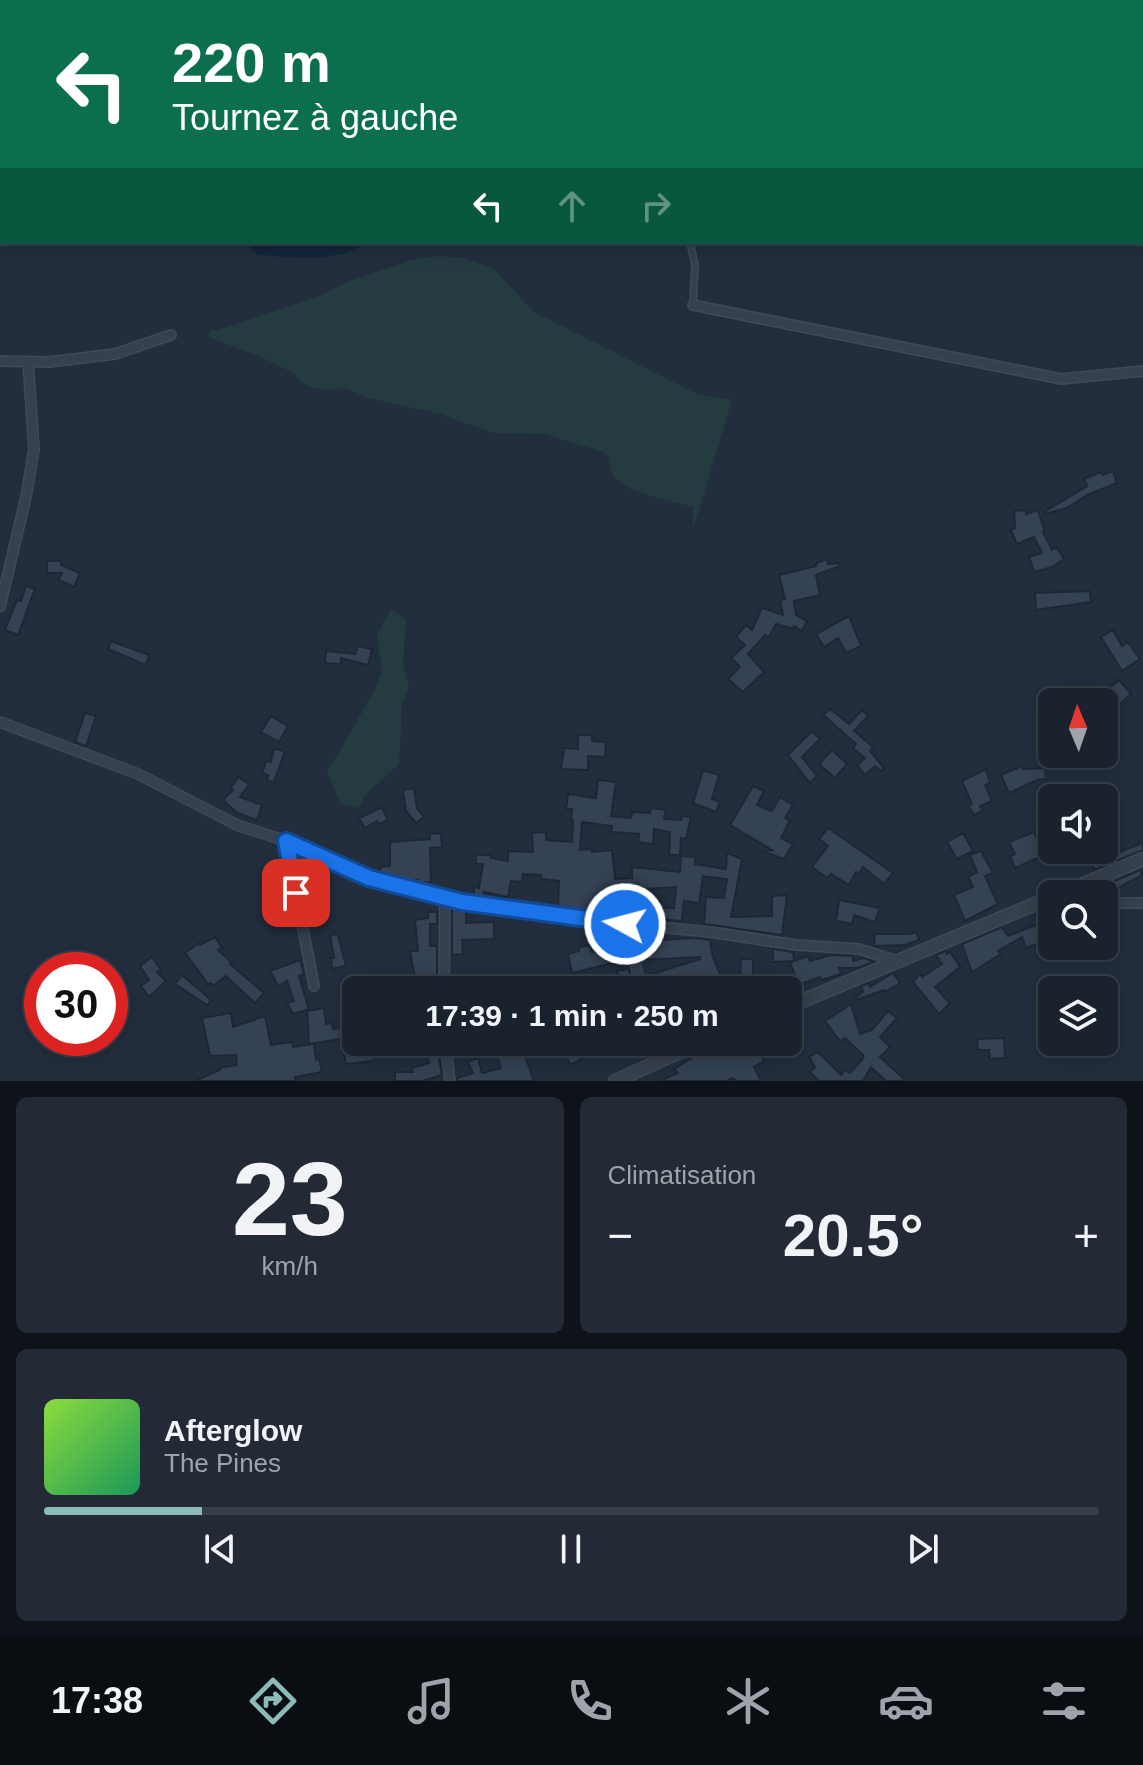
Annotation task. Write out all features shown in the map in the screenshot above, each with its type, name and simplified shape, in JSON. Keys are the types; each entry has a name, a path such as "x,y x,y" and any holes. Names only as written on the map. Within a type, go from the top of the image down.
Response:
{"street":[{"path":"693,305 1061,379 1143,371"},
{"path":"0,361 49,362 115,354 171,335"},
{"path":"0,607 34,449 28,362"},
{"path":"0,722 138,774 237,825 286,841 369,878 462,902 796,945 859,949 897,961"},
{"path":"286,841 314,986"},
{"path":"1093,880 1143,859"},
{"path":"444,976 445,896"},
{"path":"1118,903 1143,903"},
{"path":"802,1001 1038,904"},
{"path":"625,924 638,976"},
{"path":"447,1056 450,1081"},
{"path":"621,1080 667,1056"}],"lane":[{"path":"690,244 695,265 693,305"}],"green space":[{"path":"435,256 465,258 494,269 534,312 699,395 732,400 693,530 693,507 627,487 613,475 608,456 603,452 544,434 493,433 440,414 368,398 346,388 313,388 301,382 292,372 208,337 211,330 216,331 321,295 347,282 412,260"},
{"path":"391,609 406,620 403,665 409,687 402,704 399,764 365,795 359,808 341,804 327,772 375,690 382,671 377,635"}],"water":[{"path":"247,244 364,244 329,256 300,258 258,255"}],"building":[{"path":"1113,471 1117,483 1087,495 1067,508 1045,514 1087,486 1084,479"},
{"path":"1026,510 1026,514 1038,510 1043,532 1052,550 1056,547 1064,559 1052,567 1034,572 1029,557 1042,553 1034,537 1017,544 1011,530 1015,528 1014,511"},
{"path":"826,559 828,564 840,563 840,566 816,575 820,595 794,601 796,615 807,621 802,631 794,626 793,629 776,624 769,637 765,635 748,654 764,672 743,692 728,679 740,667 731,658 745,645 736,637 746,625 752,630 762,608 783,615 780,600 785,599 779,575 816,566"},
{"path":"47,561 61,561 61,565 80,573 74,587 58,580 62,573 47,573"},
{"path":"26,586 35,589 18,635 5,630"},
{"path":"1090,591 1091,602 1036,610 1035,593"},
{"path":"849,616 861,646 846,653 838,638 824,647 816,634"},
{"path":"1113,630 1122,646 1128,642 1140,659 1122,671 1101,637"},
{"path":"111,641 149,655 146,665 108,649"},
{"path":"358,646 372,649 368,665 341,658 341,664 325,663 326,651 355,654"},
{"path":"1119,680 1131,694 1118,706 1118,688 1110,688"},
{"path":"830,709 849,724 862,710 868,716 854,731 873,747 870,751 884,768 881,771 875,766 865,775 857,765 865,758 853,748 856,744 823,715"},
{"path":"85,713 96,716 86,746 75,742"},
{"path":"271,716 288,726 279,742 261,732"},
{"path":"812,731 820,739 802,757 817,776 810,783 788,755"},
{"path":"578,735 592,735 592,741 606,742 605,757 588,756 588,770 561,769 564,748 578,749"},
{"path":"274,749 285,751 274,782 267,781 268,775 262,773 266,761 271,762"},
{"path":"832,750 847,764 835,778 819,764"},
{"path":"1022,766 1023,769 1045,768 1046,779 1009,793 1001,775"},
{"path":"986,769 990,783 985,785 992,801 980,806 983,810 974,815 968,806 972,804 962,781"},
{"path":"703,770 719,775 712,799 720,802 716,812 693,803"},
{"path":"238,777 249,784 240,797 262,805 257,820 237,813 223,800 233,790 231,788"},
{"path":"598,780 616,782 611,816 631,818 632,812 650,813 651,808 666,810 664,819 691,817 686,839 681,838 680,855 669,855 670,832 654,829 653,844 638,842 639,834 611,832 612,826 582,822 580,850 612,850 615,879 632,878 632,867 680,872 681,856 695,857 695,864 726,869 727,853 742,859 731,917 772,916 772,896 787,895 782,935 704,924 706,897 724,898 727,879 703,876 699,903 684,901 682,921 656,919 656,916 633,917 633,913 609,914 558,907 559,881 541,879 541,875 523,874 522,882 511,881 508,897 484,892 483,897 474,896 474,887 479,888 483,864 476,864 476,855 491,855 491,858 508,861 508,851 533,852 532,833 546,832 546,840 572,842 572,809 566,809 568,794 596,798","holes":["676,887 674,908 645,907 646,889"]},
{"path":"753,786 764,791 757,805 772,811 780,797 793,805 785,818 790,820 781,838 793,844 784,859 762,851 772,850 730,825"},
{"path":"414,788 417,808 424,817 416,823 406,811 403,790"},
{"path":"382,807 388,820 378,824 377,821 365,828 359,818"},
{"path":"828,828 893,873 884,884 863,867 859,874 856,872 849,885 831,874 827,878 812,867 828,846 819,839"},
{"path":"1034,832 1038,841 1038,858 1015,868 1010,856 1015,854 1009,842"},
{"path":"441,833 442,847 430,848 431,882 418,883 418,880 380,873 380,867 390,866 390,842 430,839 430,834"},
{"path":"963,833 973,851 957,859 947,842"},
{"path":"1143,843 1143,850 1118,860 1118,846 1120,852"},
{"path":"981,851 993,873 985,876 998,904 965,921 954,895 973,887 968,877 977,872 970,855"},
{"path":"1093,864 1109,864 1094,870"},
{"path":"1140,870 1142,875 1118,888 1117,880"},
{"path":"839,900 880,908 875,922 854,915 852,924 836,921"},
{"path":"452,907 466,910 466,923 494,922 494,939 462,940 463,954 452,955"},
{"path":"428,912 437,912 437,924 430,924 430,946 437,946 437,976 414,976 410,951 418,951 415,920 428,918"},
{"path":"1038,924 1038,943 1026,948 1022,937 972,972 962,944 1002,927 1008,936"},
{"path":"916,932 919,940 904,945 874,946 875,934"},
{"path":"338,934 346,966 332,969 331,958 334,958 330,935"},
{"path":"215,937 222,948 218,950 230,964 264,993 255,1003 226,976 213,986 211,983 209,985 185,953"},
{"path":"710,940 721,976 646,976 700,957 643,960 642,941"},
{"path":"590,945 592,952 598,951 599,955 618,950 621,961 572,973 568,954"},
{"path":"773,949 793,952 794,961 808,956 810,961 831,955 853,956 853,961 864,958 874,962 857,968 839,968 841,974 802,984 802,976 795,976 790,963 793,961 773,962"},
{"path":"945,951 947,954 950,952 960,967 935,987 950,1003 939,1014 913,982 920,973 922,977 942,964 936,955"},
{"path":"152,957 161,970 157,972 166,981 149,997 141,986 149,980 140,966"},
{"path":"741,959 753,959 754,976 740,976"},
{"path":"300,960 304,974 299,976 309,1009 293,1014 287,1003 294,1001 287,981 278,986 270,971"},
{"path":"629,969 631,976 618,976 617,971"},
{"path":"893,973 900,983 885,992 856,1000 863,992 861,986 869,983 870,987"},
{"path":"182,975 211,1000 207,1005 175,984"},
{"path":"851,1004 860,1034 872,1030 888,1011 897,1018 880,1037 890,1047 880,1057 906,1081 886,1081 871,1067 863,1081 819,1081 810,1072 815,1067 809,1057 818,1052 841,1075 845,1070 850,1073 862,1060 864,1056 845,1038 840,1041 825,1021"},
{"path":"324,1008 326,1024 332,1023 333,1029 342,1028 342,1044 341,1039 309,1044 307,1011"},
{"path":"231,1013 233,1027 265,1016 271,1045 292,1042 293,1047 314,1044 316,1060 319,1059 322,1072 295,1077 295,1081 195,1081 219,1068 237,1065 236,1055 210,1056 202,1018"},
{"path":"1004,1038 1005,1058 990,1059 989,1050 978,1050 977,1039"},
{"path":"344,1056 378,1056 372,1061 346,1064"},
{"path":"427,1056 439,1056 442,1075 422,1081 395,1081 395,1072 413,1072 412,1068 429,1063"},
{"path":"497,1056 525,1056 534,1081 457,1081 457,1078 473,1073 468,1062 478,1058 482,1073 501,1068"},
{"path":"566,1056 578,1056 580,1060 570,1065"},
{"path":"695,1056 761,1056 764,1061 754,1067 761,1081 736,1081 733,1078 727,1081 660,1081 678,1073 674,1069"}],"route":[{"path":"296,893 286,841 369,878 462,902 625,924"}]}
